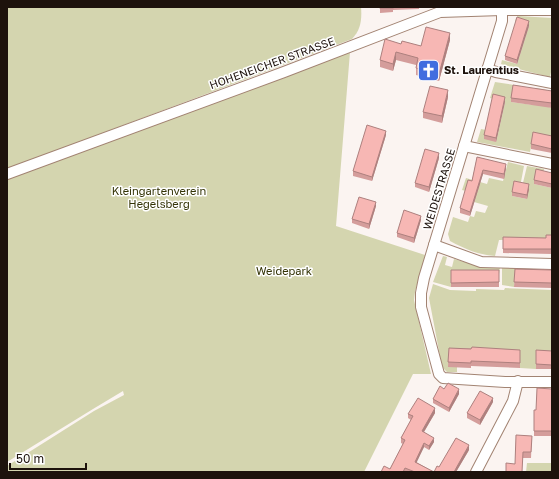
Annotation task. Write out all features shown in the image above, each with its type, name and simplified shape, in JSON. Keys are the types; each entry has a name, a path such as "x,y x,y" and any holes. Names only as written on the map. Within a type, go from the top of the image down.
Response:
{"street":[{"name":"HOHENEICHER STRASSE","path":"7,174 276,75 439,10 502,8 552,10"},
{"name":"WEIDESTRASSE","path":"502,8 502,21 424,278 421,293 421,307 439,374 443,378 505,382 518,381"},
{"path":"488,69 496,72 552,83"},
{"path":"464,146 552,164"},
{"path":"434,245 481,262 552,264"},
{"path":"476,472 513,401 518,381 552,382"}],"green space":[{"path":"7,7 361,7 361,16 359,28 352,39 7,169"},
{"path":"518,16 552,18 552,67 550,77 501,64 502,60 517,64 529,26 515,21"},
{"path":"350,52 336,226 425,255 414,300 431,374 413,374 364,472 7,472 7,466 94,411 124,395 123,391 7,462 7,178 278,78 278,80 287,77 290,74"},
{"path":"495,82 521,86 511,102 533,105 536,88 547,90 545,106 552,108 552,140 533,137 530,152 477,142 481,129 486,130 496,142 505,102 490,98"},
{"path":"508,162 524,166 520,187 512,196 527,199 522,187 527,166 544,169 543,175 534,184 552,188 552,239 499,240 495,256 472,251 450,241 448,234 453,217 468,222 470,216 474,217 476,211 485,213 488,206 474,202 466,191 462,190 466,178 487,184 489,178 503,181"},
{"path":"443,256 447,257 445,265 452,267 454,259 482,267 500,268 499,274 451,275 451,287 433,282"},
{"path":"502,267 552,268 552,274 515,273 514,287 502,285"},
{"path":"433,284 450,290 504,290 505,288 552,290 552,356 536,355 536,369 520,368 520,354 457,367 457,372 447,372 442,367 429,298"},
{"path":"527,463 552,463 552,472 526,472"}],"building":[{"path":"393,7 393,8 380,8"},
{"path":"517,17 529,21 517,60 505,56"},
{"path":"426,27 450,33 439,74 416,68 418,58 396,52 393,64 380,60 385,39 401,44 402,41 421,46"},
{"path":"513,85 552,91 552,103 511,98"},
{"path":"430,86 448,90 442,116 423,112"},
{"path":"493,94 505,97 496,138 484,135"},
{"path":"367,125 386,131 372,177 353,171"},
{"path":"533,132 552,136 552,149 531,144"},
{"path":"425,149 439,153 429,187 415,183"},
{"path":"477,157 506,164 504,174 483,170 470,212 460,208 468,180 472,181"},
{"path":"536,169 552,173 552,184 534,180"},
{"path":"514,181 529,184 527,195 512,192"},
{"path":"359,197 376,202 369,224 352,219"},
{"path":"404,210 421,216 414,238 397,233"},
{"path":"546,235 552,235 552,249 503,249 503,237 546,238"},
{"path":"515,269 552,270 552,283 514,282"},
{"path":"451,270 499,270 499,282 451,283"},
{"path":"472,347 520,350 520,363 471,361 471,363 448,362 449,348 471,349"},
{"path":"536,350 552,351 552,365 536,364"},
{"path":"448,383 459,389 449,408 433,399 440,386 444,389"},
{"path":"537,388 552,389 552,431 534,431 534,410 536,410"},
{"path":"480,391 493,398 480,420 467,413"},
{"path":"418,398 435,408 422,431 434,438 429,446 424,443 415,462 434,472 415,472 405,468 403,472 381,472 384,466 390,469 405,440 401,438 413,416 408,414"},
{"path":"516,435 532,436 531,452 523,452 522,472 506,472 506,463 515,464"},
{"path":"456,438 469,445 454,472 434,472 437,466 439,467"}],"place":[{"name":"St. Laurentius","path":"429,70"}],"park label":[{"name":"Kleingartenverein Hegelsberg","path":"159,197"},
{"name":"Weidepark","path":"284,271"}]}
